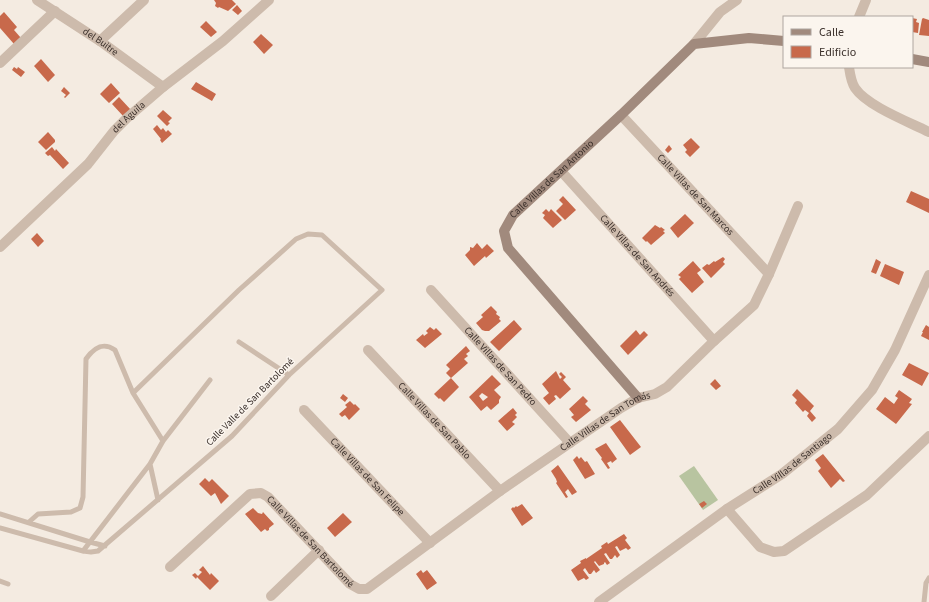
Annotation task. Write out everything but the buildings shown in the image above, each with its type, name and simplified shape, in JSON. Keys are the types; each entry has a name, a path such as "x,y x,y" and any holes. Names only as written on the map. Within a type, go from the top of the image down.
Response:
{"street":[{"name":"del Buitre","path":"37,0 100,41 162,87"},
{"path":"100,41 144,0"},
{"name":"del Aguila","path":"0,247 88,164 114,131 162,87 223,41 269,0"},
{"path":"694,44 720,12 737,0"},
{"path":"859,16 866,0"},
{"path":"0,64 55,11"},
{"path":"694,44 749,38 783,41"},
{"name":"Calle Villas de San Antonio","path":"638,398 508,248 504,231 513,215 621,115 694,44"},
{"path":"913,59 929,62"},
{"path":"849,68 854,87 862,95 875,105 929,132"},
{"name":"Calle Villas de San Marcos","path":"621,115 769,274"},
{"name":"Calle Villas de San Andrés","path":"561,171 714,341"},
{"name":"Calle Villas de San Tomás","path":"360,589 368,589 500,491 638,398 654,394 667,387 714,341 754,305 798,206"},
{"name":"Calle Villas de Santiago","path":"599,602 727,509 782,474 838,429 872,390 895,350 929,275"},
{"name":"Calle Villas de San Pedro","path":"431,290 570,443"},
{"name":"Calle Villas de San Pablo","path":"368,350 500,491"},
{"name":"Calle Villas de San Felipe","path":"304,410 430,543"},
{"path":"727,509 760,547 774,552 784,551 867,495 929,436"},
{"name":"Calle Villas de San Bartolomé","path":"170,567 250,494 261,493 268,497 350,584 360,589"},
{"path":"271,596 319,550"}],"lane":[{"name":"Calle Valle de San Bartolomé","path":"83,551 98,551 105,546 232,436 289,375 382,290 322,235 308,234 296,239 240,290 133,393"},
{"path":"239,342 289,375"},
{"path":"29,522 38,514 71,512 80,508 83,497 86,359 92,351 103,346 110,346 115,350 133,393 163,441"},
{"path":"0,528 83,551 150,464 163,441 210,380"},
{"path":"150,464 158,500"},
{"path":"0,514 105,546"},
{"path":"924,602 926,583 929,578"},
{"path":"0,581 8,584"}],"green space":[{"path":"694,466 718,500 703,510 679,476"}]}
